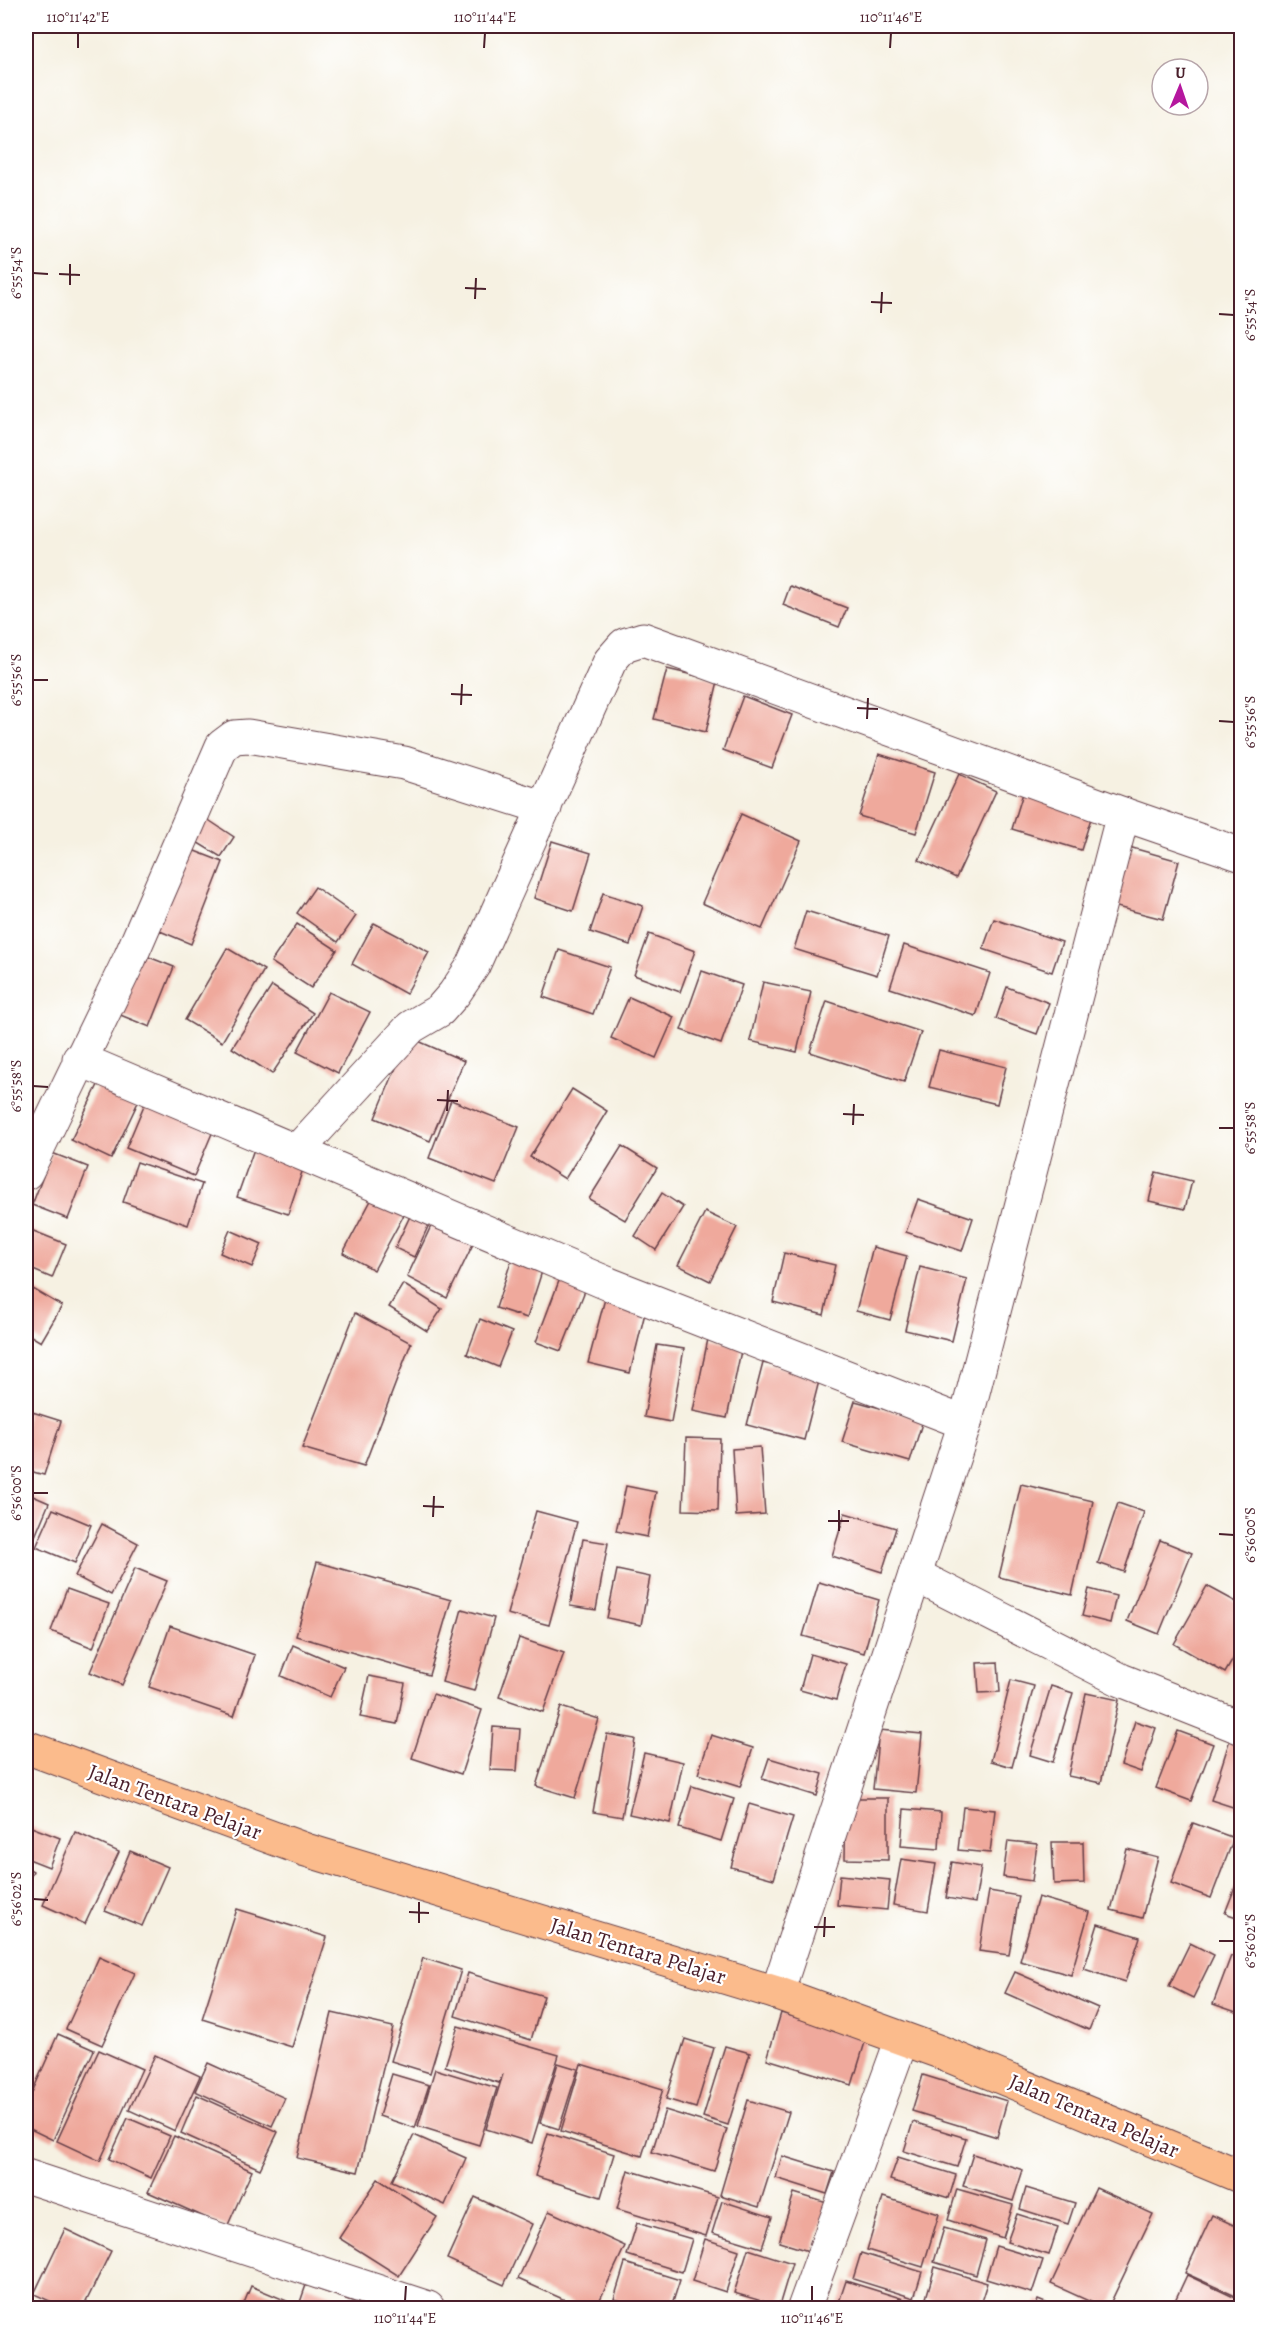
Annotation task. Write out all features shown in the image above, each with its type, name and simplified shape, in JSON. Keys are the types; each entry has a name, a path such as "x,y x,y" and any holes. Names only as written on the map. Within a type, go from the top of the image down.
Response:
{"highway":[{"name":"Jalan Tentara Pelajar","path":"26,1748 306,1850 777,1994 940,2052 1242,2177"}],"street":[{"path":"297,1151 411,1027 440,1010 473,966 610,661 624,645 643,639 1242,855"},
{"path":"26,1173 79,1059 130,958 222,746 234,737 248,736 404,763 545,808"},
{"path":"777,1994 965,1423 1123,814"},
{"path":"79,1059 609,1284 965,1423"},
{"path":"915,1575 1121,1680 1242,1728"},
{"path":"804,2308 902,2039"},
{"path":"26,2176 428,2308"}],"building":[{"path":"790,586 847,608 839,627 783,605"},
{"path":"667,669 718,681 706,732 654,719"},
{"path":"743,696 792,715 772,768 723,750"},
{"path":"879,754 935,772 916,833 859,816"},
{"path":"959,774 996,791 956,878 919,860"},
{"path":"1023,793 1092,815 1081,850 1012,829"},
{"path":"741,814 801,841 762,929 702,903"},
{"path":"204,817 234,837 221,857 190,838"},
{"path":"552,841 591,853 573,911 534,898"},
{"path":"182,846 223,862 191,944 148,926"},
{"path":"1129,847 1179,861 1163,919 1113,906"},
{"path":"315,887 356,916 338,942 297,913"},
{"path":"603,893 643,906 630,945 590,932"},
{"path":"806,911 889,936 877,975 794,949"},
{"path":"994,919 1062,942 1052,972 983,949"},
{"path":"374,923 429,952 406,994 352,964"},
{"path":"297,924 337,950 311,988 271,962"},
{"path":"649,934 695,951 680,992 634,975"},
{"path":"904,945 990,973 976,1016 890,988"},
{"path":"227,948 264,970 222,1042 185,1020"},
{"path":"559,950 610,967 593,1014 543,997"},
{"path":"136,952 174,967 150,1027 113,1012"},
{"path":"702,971 742,985 721,1044 681,1030"},
{"path":"763,982 811,992 797,1052 750,1041"},
{"path":"272,986 313,1013 272,1074 232,1048"},
{"path":"1007,987 1049,1003 1037,1034 996,1019"},
{"path":"329,992 370,1012 338,1073 297,1052"},
{"path":"629,997 674,1017 656,1058 611,1038"},
{"path":"827,1001 921,1032 904,1082 810,1052"},
{"path":"409,1037 464,1061 430,1141 375,1118"},
{"path":"939,1050 1006,1067 997,1104 929,1087"},
{"path":"100,1081 139,1100 111,1159 71,1140"},
{"path":"572,1089 607,1111 565,1179 530,1157"},
{"path":"451,1100 519,1127 496,1184 429,1158"},
{"path":"145,1103 213,1131 194,1176 126,1148"},
{"path":"622,1146 657,1168 625,1220 589,1199"},
{"path":"254,1149 304,1166 288,1214 237,1197"},
{"path":"52,1153 88,1167 68,1219 32,1205"},
{"path":"137,1162 202,1184 188,1225 123,1202"},
{"path":"1156,1172 1192,1181 1185,1209 1149,1201"},
{"path":"375,1193 407,1209 374,1270 343,1253"},
{"path":"662,1193 683,1207 656,1250 635,1236"},
{"path":"918,1199 973,1218 962,1251 906,1232"},
{"path":"412,1212 431,1220 414,1257 395,1248"},
{"path":"705,1212 737,1227 710,1281 678,1265"},
{"path":"432,1224 473,1244 447,1298 407,1277"},
{"path":"26,1228 66,1244 52,1278 26,1267"},
{"path":"230,1230 262,1244 252,1267 220,1253"},
{"path":"873,1247 907,1256 890,1320 856,1311"},
{"path":"514,1252 545,1262 527,1318 496,1308"},
{"path":"784,1253 835,1265 824,1315 773,1302"},
{"path":"920,1267 967,1279 952,1341 905,1330"},
{"path":"562,1273 588,1283 561,1351 536,1342"},
{"path":"403,1284 442,1309 427,1331 389,1307"},
{"path":"26,1285 62,1306 41,1342 26,1333"},
{"path":"607,1291 648,1301 630,1373 588,1363"},
{"path":"355,1313 411,1343 364,1466 302,1448"},
{"path":"480,1319 512,1332 498,1367 467,1354"},
{"path":"708,1339 742,1346 727,1418 693,1411"},
{"path":"657,1345 684,1349 671,1422 644,1417"},
{"path":"763,1363 820,1377 804,1440 747,1425"},
{"path":"855,1401 923,1420 910,1462 842,1442"},
{"path":"26,1410 61,1421 44,1475 26,1470"},
{"path":"686,1438 720,1439 718,1511 683,1510"},
{"path":"760,1447 765,1514 736,1516 732,1449"},
{"path":"1021,1484 1093,1501 1072,1595 999,1577"},
{"path":"626,1486 656,1492 647,1537 616,1531"},
{"path":"26,1493 49,1503 33,1541 26,1538"},
{"path":"1118,1503 1144,1512 1124,1572 1098,1563"},
{"path":"53,1509 91,1525 75,1563 36,1547"},
{"path":"536,1511 577,1522 549,1625 507,1614"},
{"path":"845,1513 896,1528 882,1572 832,1556"},
{"path":"102,1524 138,1543 111,1595 75,1576"},
{"path":"583,1539 608,1543 596,1610 570,1606"},
{"path":"1160,1540 1192,1553 1159,1634 1127,1621"},
{"path":"317,1562 451,1600 429,1675 296,1636"},
{"path":"135,1568 167,1581 122,1685 90,1672"},
{"path":"617,1570 650,1577 641,1625 607,1618"},
{"path":"819,1582 879,1600 864,1653 803,1636"},
{"path":"1207,1586 1242,1605 1242,1644 1225,1673 1174,1644"},
{"path":"67,1589 109,1604 93,1648 51,1631"},
{"path":"1089,1589 1116,1596 1110,1623 1082,1616"},
{"path":"462,1609 494,1618 474,1691 442,1682"},
{"path":"170,1626 255,1655 234,1716 149,1687"},
{"path":"519,1638 564,1653 543,1712 499,1697"},
{"path":"293,1645 344,1667 330,1697 281,1676"},
{"path":"810,1654 846,1664 836,1700 800,1690"},
{"path":"998,1662 1000,1692 979,1693 977,1663"},
{"path":"369,1676 405,1683 397,1724 360,1717"},
{"path":"1011,1680 1034,1686 1012,1767 991,1761"},
{"path":"1051,1686 1073,1693 1053,1762 1030,1755"},
{"path":"1086,1693 1119,1700 1101,1783 1068,1776"},
{"path":"433,1694 482,1710 461,1774 412,1758"},
{"path":"561,1707 599,1719 575,1798 536,1786"},
{"path":"1135,1721 1156,1728 1141,1772 1121,1765"},
{"path":"493,1727 520,1729 517,1771 490,1770"},
{"path":"879,1730 922,1734 916,1793 873,1789"},
{"path":"1178,1731 1213,1744 1191,1801 1156,1788"},
{"path":"607,1734 635,1739 622,1817 593,1812"},
{"path":"711,1735 753,1748 740,1787 698,1774"},
{"path":"1231,1736 1242,1740 1242,1810 1211,1800"},
{"path":"644,1753 683,1762 670,1823 629,1814"},
{"path":"769,1758 823,1774 817,1796 762,1779"},
{"path":"692,1786 734,1799 721,1841 679,1828"},
{"path":"846,1798 888,1798 888,1860 845,1859"},
{"path":"749,1804 793,1817 774,1879 731,1867"},
{"path":"963,1807 995,1810 990,1853 958,1850"},
{"path":"904,1809 941,1812 939,1849 901,1846"},
{"path":"1193,1823 1234,1838 1211,1898 1171,1883"},
{"path":"26,1825 60,1838 49,1867 26,1858"},
{"path":"75,1832 119,1852 85,1924 43,1905"},
{"path":"1008,1841 1037,1844 1032,1881 1003,1877"},
{"path":"1052,1842 1083,1842 1084,1883 1054,1884"},
{"path":"1127,1849 1158,1857 1142,1918 1111,1910"},
{"path":"130,1851 168,1867 142,1926 105,1911"},
{"path":"901,1859 936,1864 928,1911 893,1905"},
{"path":"952,1862 981,1867 975,1903 946,1898"},
{"path":"26,1867 33,1871 26,1886"},
{"path":"840,1875 890,1880 887,1910 837,1905"},
{"path":"1240,1875 1242,1876 1242,1919 1225,1913"},
{"path":"989,1891 1019,1896 1009,1955 979,1951"},
{"path":"1038,1897 1089,1912 1071,1975 1020,1961"},
{"path":"237,1909 327,1937 292,2047 202,2019"},
{"path":"1098,1924 1140,1937 1125,1982 1084,1969"},
{"path":"26,1925 33,1928 26,1945"},
{"path":"1190,1943 1214,1955 1193,1998 1169,1986"},
{"path":"1231,1956 1242,1960 1242,2014 1213,2004"},
{"path":"99,1957 135,1973 102,2045 66,2029"},
{"path":"423,1958 461,1970 430,2073 391,2061"},
{"path":"1015,1972 1098,2008 1089,2030 1005,1993"},
{"path":"468,1973 544,1996 531,2040 455,2016"},
{"path":"332,2013 393,2027 358,2172 297,2158"},
{"path":"781,2013 866,2039 852,2085 767,2059"},
{"path":"458,2026 559,2055 532,2143 486,2129 503,2074 499,2083 445,2066"},
{"path":"58,2034 94,2050 53,2140 26,2127 26,2106"},
{"path":"685,2039 714,2048 696,2108 666,2099"},
{"path":"26,2044 34,2048 26,2067"},
{"path":"725,2046 750,2053 728,2125 703,2117"},
{"path":"99,2050 142,2069 100,2161 57,2141"},
{"path":"155,2055 200,2076 175,2131 129,2110"},
{"path":"208,2063 285,2098 272,2126 195,2091"},
{"path":"558,2063 578,2069 559,2129 540,2123"},
{"path":"581,2064 663,2089 642,2156 561,2131"},
{"path":"435,2069 497,2088 479,2145 418,2126"},
{"path":"392,2074 429,2085 415,2128 379,2116"},
{"path":"923,2075 1007,2101 997,2137 912,2111"},
{"path":"197,2095 278,2132 260,2169 181,2133"},
{"path":"748,2100 789,2112 759,2207 720,2195"},
{"path":"665,2110 727,2129 714,2171 652,2152"},
{"path":"128,2118 170,2136 151,2178 109,2159"},
{"path":"913,2122 966,2138 957,2167 904,2151"},
{"path":"548,2133 614,2154 601,2197 535,2176"},
{"path":"414,2135 466,2158 445,2205 392,2181"},
{"path":"174,2136 252,2171 227,2227 148,2192"},
{"path":"973,2154 1023,2170 1013,2201 963,2186"},
{"path":"782,2156 834,2172 827,2194 776,2178"},
{"path":"898,2157 956,2175 949,2198 890,2180"},
{"path":"628,2170 718,2197 706,2236 617,2209"},
{"path":"378,2179 437,2217 399,2276 339,2238"},
{"path":"1026,2188 1075,2203 1068,2224 1020,2209"},
{"path":"1096,2188 1153,2214 1108,2308 1051,2284"},
{"path":"957,2189 1013,2205 1003,2238 948,2220"},
{"path":"794,2193 827,2203 812,2252 779,2242"},
{"path":"475,2197 532,2224 504,2285 447,2259"},
{"path":"883,2197 939,2214 923,2267 867,2250"},
{"path":"722,2201 772,2217 762,2248 712,2233"},
{"path":"549,2211 625,2246 596,2308 583,2308 518,2279"},
{"path":"1017,2214 1058,2227 1049,2255 1007,2242"},
{"path":"1212,2215 1242,2229 1242,2299 1185,2273"},
{"path":"637,2223 692,2239 682,2272 627,2255"},
{"path":"944,2228 986,2240 976,2275 934,2262"},
{"path":"65,2229 111,2251 83,2308 65,2308 34,2294"},
{"path":"705,2239 739,2250 726,2292 692,2281"},
{"path":"996,2246 1043,2260 1032,2293 986,2279"},
{"path":"748,2249 792,2263 779,2306 734,2293"},
{"path":"861,2253 922,2272 914,2298 853,2279"},
{"path":"625,2263 680,2280 671,2308 646,2308 614,2299"},
{"path":"935,2267 987,2283 979,2308 960,2308 926,2298"},
{"path":"1187,2275 1242,2301 1241,2308 1172,2307"},
{"path":"846,2281 910,2301 907,2308 837,2308"},
{"path":"306,2285 360,2304 359,2308 298,2308"},
{"path":"251,2286 287,2301 283,2308 242,2308"},
{"path":"1038,2300 1058,2308 1035,2308"}]}
